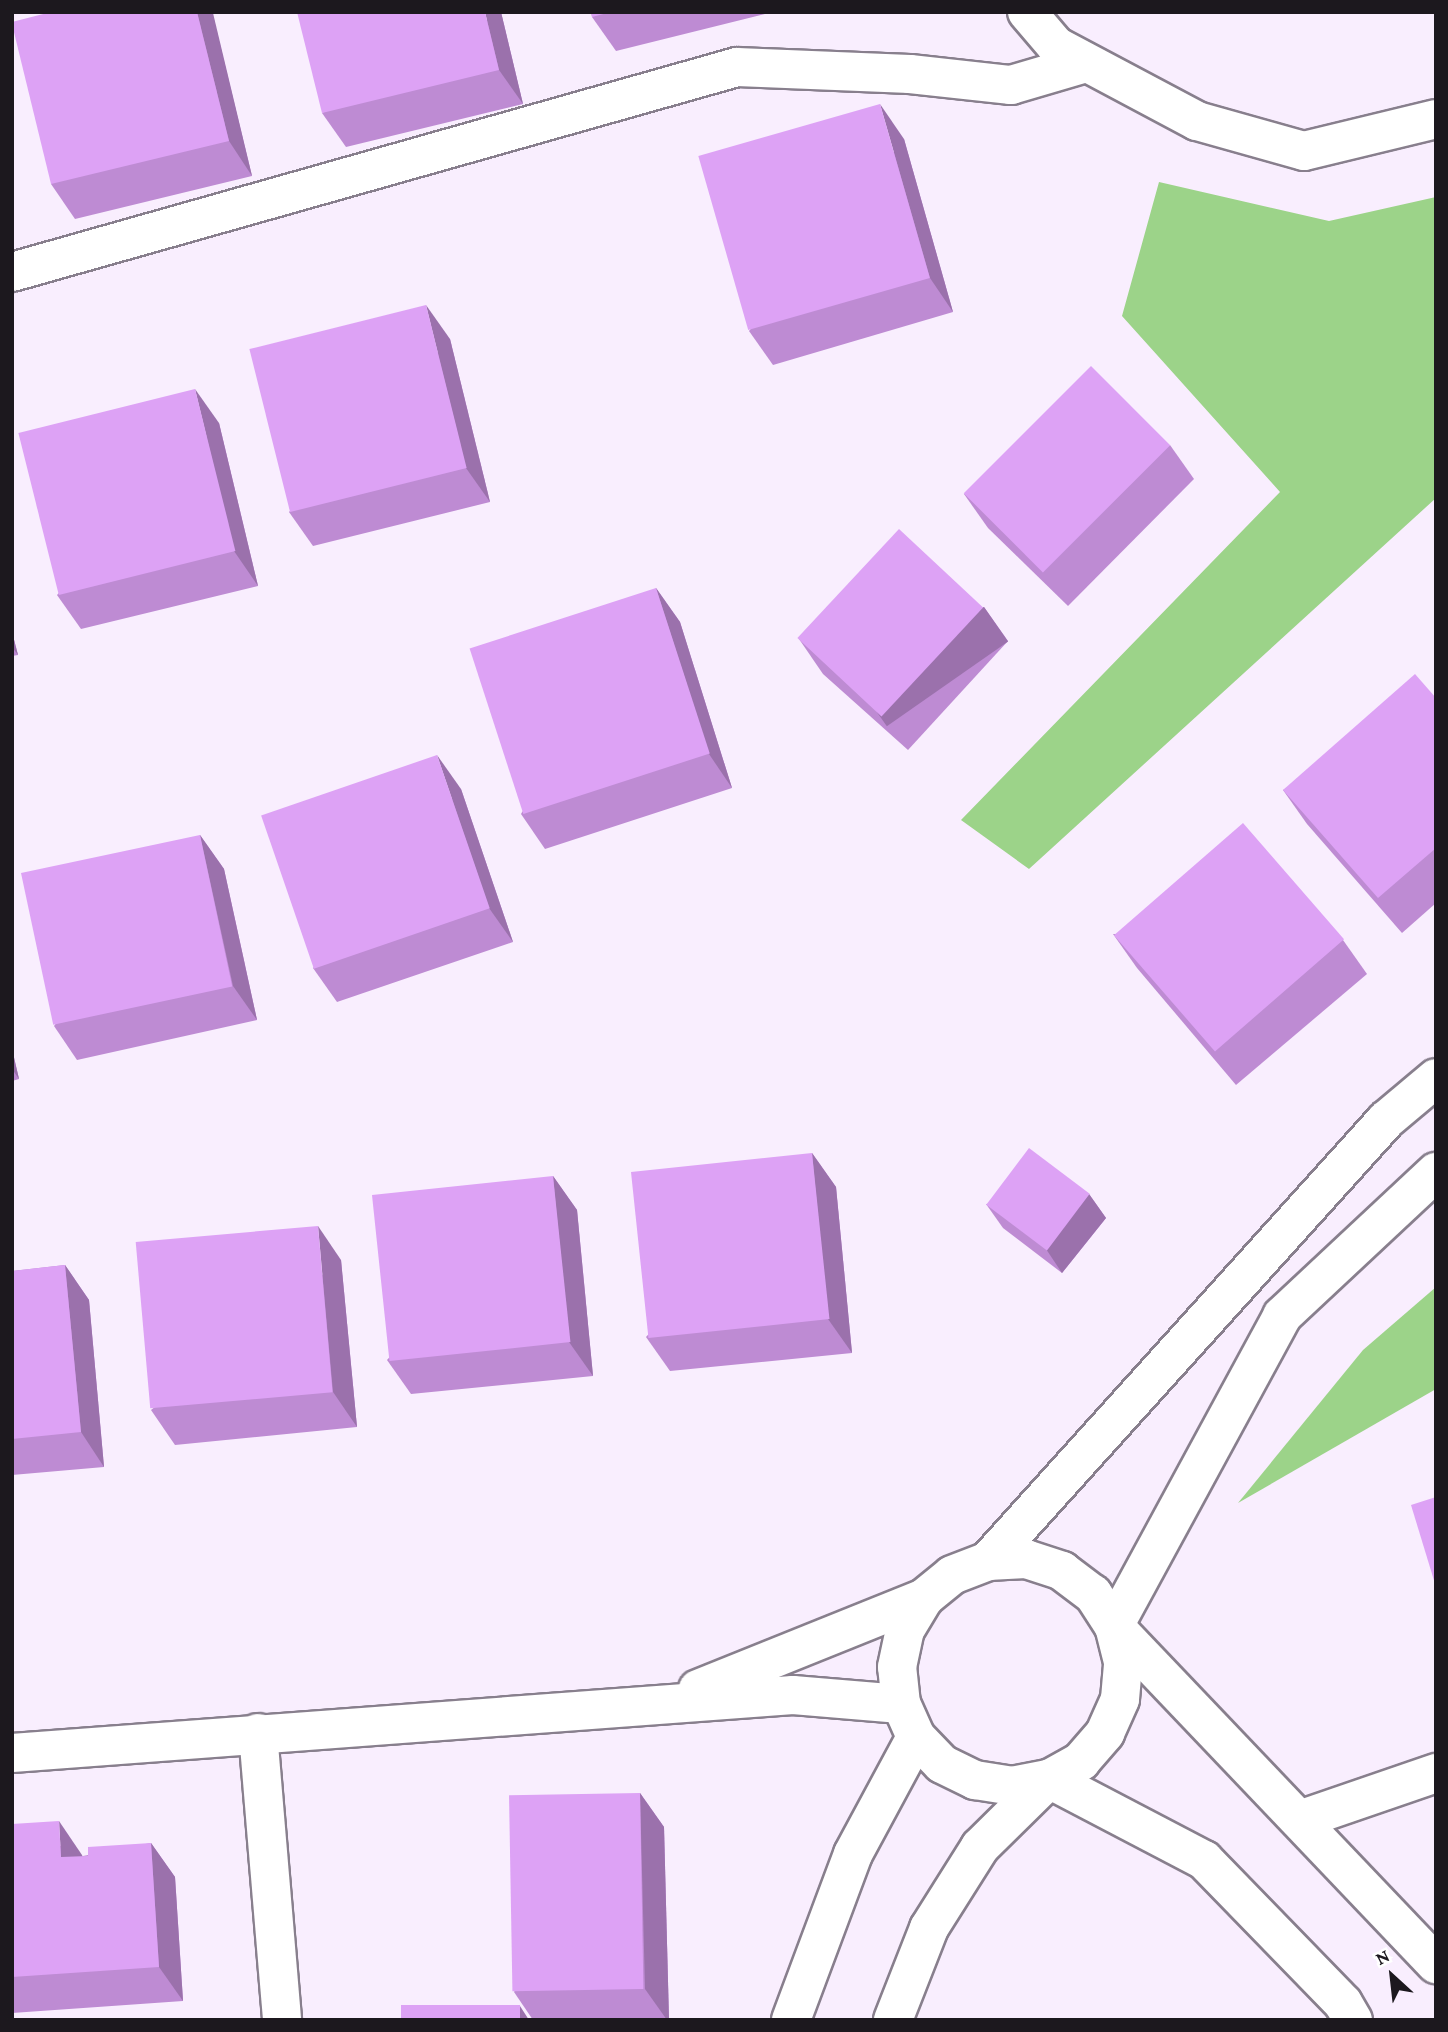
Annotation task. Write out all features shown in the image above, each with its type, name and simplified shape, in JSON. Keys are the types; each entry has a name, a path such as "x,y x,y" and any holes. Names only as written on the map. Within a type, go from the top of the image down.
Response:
{"street":[{"path":"1027,12 1056,46 1196,121 1304,151 1436,119"},
{"path":"12,272 737,67 910,74 1010,85 1086,63"},
{"path":"988,1561 1386,1120 1436,1077"},
{"path":"893,2020 929,1928 973,1859 1049,1779 1081,1761 1105,1733 1120,1699 1123,1662 1114,1626 1282,1316 1436,1172"},
{"path":"657,1704 834,1638 924,1598 953,1575 988,1561 1026,1559 1062,1571 1093,1594 1114,1626 1302,1819 1436,1964"},
{"path":"924,1598 905,1630 897,1667 909,1721 942,1764 975,1780 1012,1786 1049,1779 1204,1860 1343,2003 1353,2020"},
{"path":"12,1753 793,1695 909,1721"},
{"path":"792,2020 853,1854 909,1721"},
{"path":"258,1733 282,2020"},
{"path":"1302,1819 1436,1773"}],"green space":[{"path":"1159,182 1329,221 1436,197 1436,498 1029,869 961,820 1280,492 1122,316"},
{"path":"1436,1287 1436,1389 1238,1503 1363,1350"}],"building":[{"path":"51,12 197,12 229,141 51,184 12,22"},
{"path":"297,12 485,12 499,70 322,113"},
{"path":"591,12 611,12 592,17"},
{"path":"880,104 930,278 748,330 698,156"},
{"path":"426,305 467,468 290,512 249,349"},
{"path":"1091,366 1170,445 1043,572 964,493"},
{"path":"195,389 235,551 59,595 18,433"},
{"path":"899,529 983,607 881,716 797,638"},
{"path":"656,588 710,753 523,814 470,649"},
{"path":"1415,674 1436,698 1436,848 1378,898 1283,790"},
{"path":"437,755 490,908 314,969 261,816"},
{"path":"1243,823 1344,939 1215,1051 1114,935"},
{"path":"200,835 232,987 53,1025 21,873"},
{"path":"1029,1148 1090,1194 1047,1250 986,1205"},
{"path":"812,1153 829,1319 648,1338 631,1172"},
{"path":"553,1176 570,1342 389,1361 372,1195"},
{"path":"318,1226 333,1392 150,1408 136,1242"},
{"path":"65,1265 81,1432 12,1439 12,1271"},
{"path":"1436,1497 1436,1587 1411,1505"},
{"path":"640,1793 643,1989 512,1991 509,1795"},
{"path":"59,1821 61,1857 88,1856 88,1847 151,1843 159,1967 12,1977 12,1824"},
{"path":"401,2005 520,2005 520,2020 401,2020"}]}
